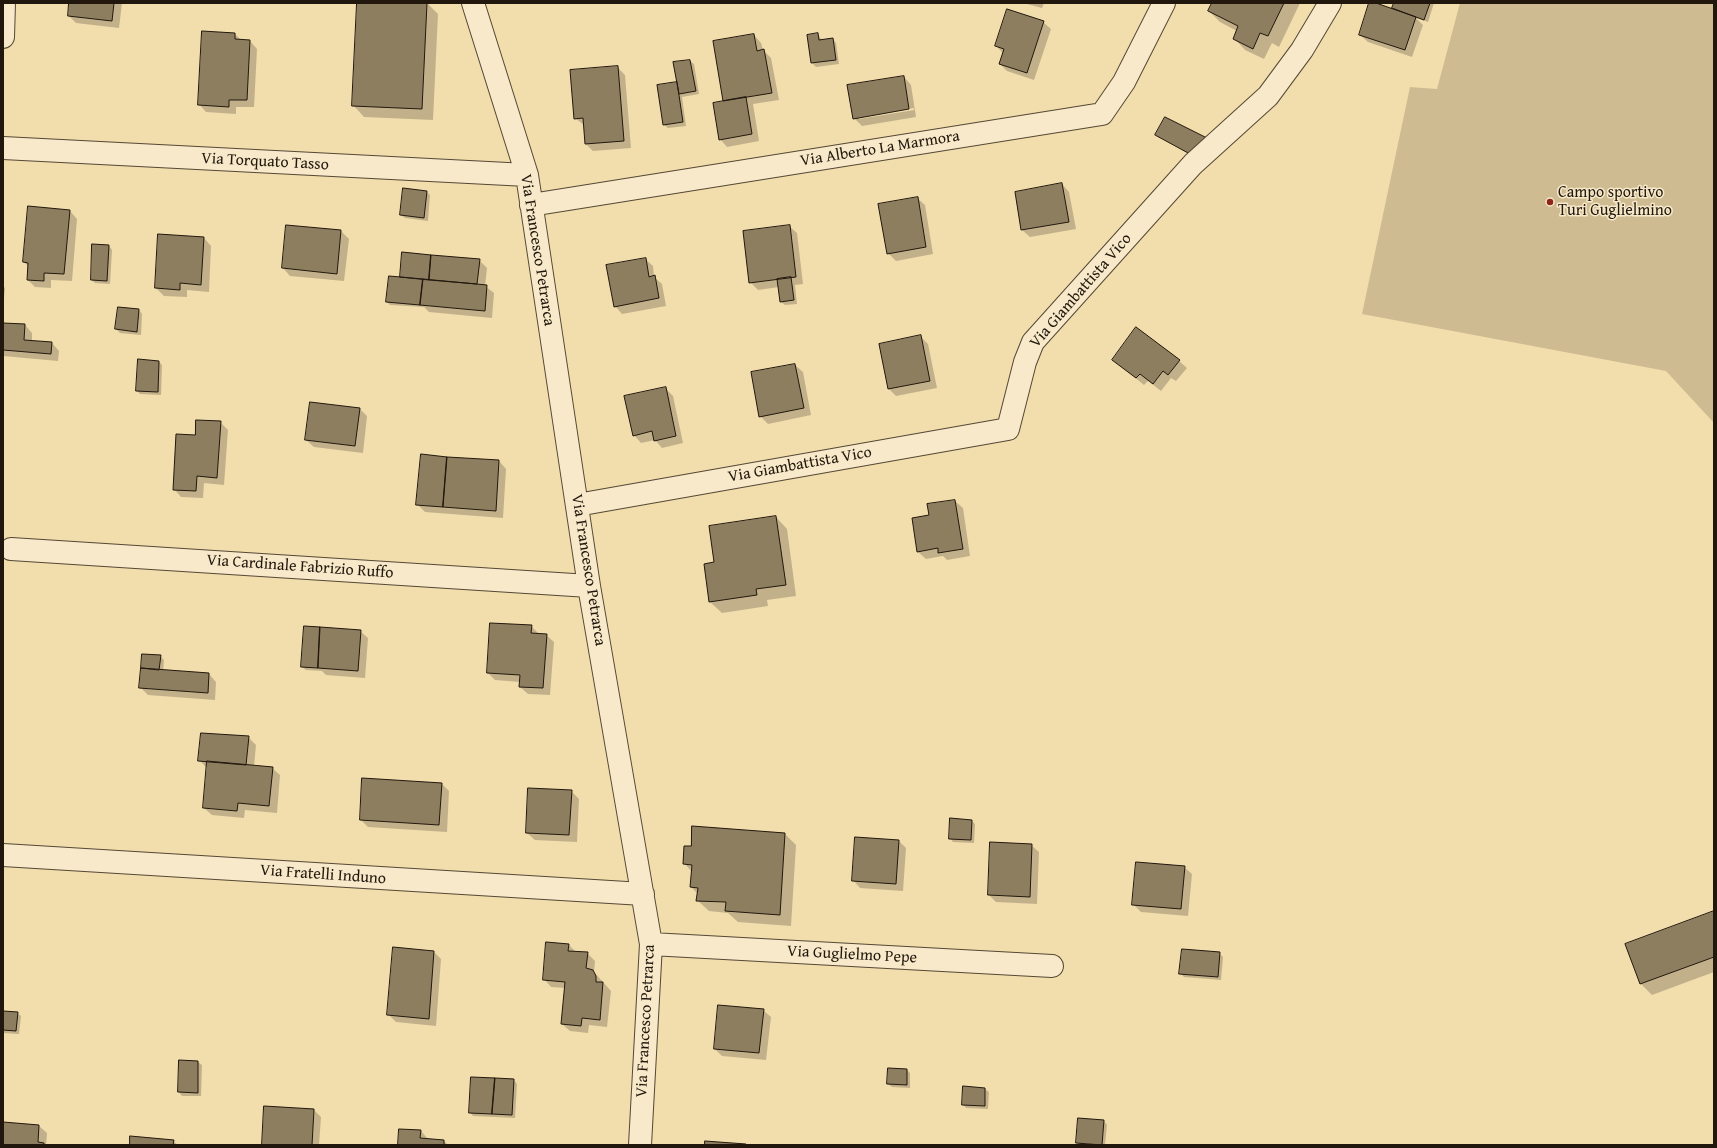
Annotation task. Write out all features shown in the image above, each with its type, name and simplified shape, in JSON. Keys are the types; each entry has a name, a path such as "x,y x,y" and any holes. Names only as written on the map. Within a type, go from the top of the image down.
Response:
{"street":[{"path":"3,37 4,3"},
{"name":"Via Francesco Petrarca","path":"473,3 527,175 590,586 651,944 640,1145"},
{"name":"Via Alberto La Marmora","path":"531,205 1102,114 1124,82 1164,3"},
{"name":"Via Giambattista Vico","path":"577,505 1008,429 1025,362 1033,342 1193,164 1268,96 1302,50 1330,3"},
{"name":"Via Torquato Tasso","path":"3,148 527,175"},
{"name":"Via Cardinale Fabrizio Ruffo","path":"11,548 590,586"},
{"name":"Via Fratelli Induno","path":"3,855 643,894"},
{"name":"Via Guglielmo Pepe","path":"651,944 1052,966"}],"shaded area":[{"name":"Campo sportivo Turi Guglielmino","path":"1460,3 1714,3 1714,423 1666,371 1362,314 1410,87 1437,89"}],"building":[{"path":"69,3 114,3 112,21 68,16"},
{"path":"357,3 427,3 422,109 352,106"},
{"path":"1212,3 1284,3 1268,36 1260,33 1253,49 1233,39 1238,26 1208,11"},
{"path":"1369,3 1376,3 1416,17 1405,50 1359,35"},
{"path":"1394,3 1430,3 1424,20 1392,8"},
{"path":"1007,9 1044,21 1027,73 999,64 1004,49 995,46"},
{"path":"202,31 235,33 235,39 250,40 247,100 229,100 229,107 198,105"},
{"path":"818,33 819,40 833,38 836,60 811,63 807,35"},
{"path":"754,34 757,51 764,49 772,93 723,101 713,41"},
{"path":"690,60 696,91 679,94 673,62"},
{"path":"618,66 624,141 585,144 583,118 574,119 570,70"},
{"path":"904,76 909,109 853,119 847,85"},
{"path":"677,82 683,122 663,125 657,85"},
{"path":"746,97 752,134 719,140 713,103"},
{"path":"1165,117 1207,138 1190,154 1155,135"},
{"path":"1062,183 1069,222 1021,230 1015,192"},
{"path":"403,188 427,191 424,218 400,215"},
{"path":"918,197 926,247 887,254 878,204"},
{"path":"28,206 70,210 64,274 44,273 44,281 27,280 28,263 23,262"},
{"path":"286,225 341,230 337,274 282,268"},
{"path":"790,225 796,277 749,283 743,231"},
{"path":"158,234 204,237 201,285 180,283 180,290 155,288"},
{"path":"92,244 109,245 107,281 91,280"},
{"path":"402,252 431,255 429,280 400,277"},
{"path":"431,255 480,259 477,284 429,280"},
{"path":"646,258 649,277 655,275 659,298 614,307 606,265"},
{"path":"389,276 423,279 420,305 386,302"},
{"path":"791,277 794,300 780,302 777,279"},
{"path":"423,279 487,285 485,311 420,305"},
{"path":"118,307 139,309 137,332 115,329"},
{"path":"3,323 25,324 24,340 52,342 51,354 3,350"},
{"path":"1136,327 1180,360 1168,375 1163,371 1153,384 1140,374 1136,378 1112,360"},
{"path":"921,335 930,381 888,389 879,344"},
{"path":"138,359 159,361 158,392 136,391"},
{"path":"795,364 804,408 759,417 751,372"},
{"path":"666,387 676,436 654,441 652,431 633,436 624,396"},
{"path":"310,402 360,408 355,446 305,440"},
{"path":"196,420 221,421 217,478 197,476 196,491 173,490 176,434 195,435"},
{"path":"421,454 447,457 443,507 416,505"},
{"path":"447,457 499,460 496,511 443,507"},
{"path":"955,500 963,549 938,553 938,548 917,552 912,518 929,515 927,504"},
{"path":"776,516 786,585 756,589 757,595 709,602 704,564 714,562 709,526"},
{"path":"490,623 532,625 531,633 547,634 543,688 519,687 520,675 487,673"},
{"path":"304,626 320,627 318,668 301,667"},
{"path":"320,627 361,630 358,671 318,668"},
{"path":"142,654 161,655 159,670 141,668"},
{"path":"141,668 209,673 208,693 139,688"},
{"path":"201,733 249,736 246,765 198,761"},
{"path":"207,761 273,767 269,806 238,803 237,811 203,808"},
{"path":"362,778 442,783 439,825 360,820"},
{"path":"528,788 572,790 569,835 526,833"},
{"path":"950,818 972,820 971,840 949,839"},
{"path":"692,826 785,833 780,915 725,911 726,902 696,901 698,888 690,887 692,865 683,864 684,846 691,846"},
{"path":"855,837 899,840 896,884 852,881"},
{"path":"990,842 1032,844 1030,897 988,895"},
{"path":"1136,862 1185,866 1181,909 1132,905"},
{"path":"1714,911 1714,957 1640,984 1625,944"},
{"path":"546,942 569,944 568,951 588,952 586,968 593,970 596,976 596,982 603,982 600,1020 582,1018 581,1026 561,1024 565,982 543,980"},
{"path":"393,947 434,951 429,1019 387,1015"},
{"path":"1182,949 1220,952 1218,977 1179,974"},
{"path":"718,1005 764,1009 759,1053 714,1049"},
{"path":"3,1011 18,1012 16,1031 3,1030"},
{"path":"179,1060 198,1061 198,1093 178,1092"},
{"path":"888,1068 907,1069 907,1085 887,1084"},
{"path":"471,1077 495,1078 492,1114 469,1113"},
{"path":"495,1078 514,1079 512,1115 492,1114"},
{"path":"963,1086 985,1088 985,1106 962,1105"},
{"path":"264,1106 314,1109 312,1145 262,1145"},
{"path":"1078,1118 1104,1120 1102,1145 1076,1143"},
{"path":"3,1122 39,1125 38,1142 44,1143 44,1145 3,1145"},
{"path":"399,1129 421,1130 420,1138 444,1140 444,1145 398,1145"},
{"path":"130,1136 174,1140 173,1145 130,1145"},
{"path":"705,1141 746,1144 746,1145 705,1145"}],"place":[{"name":"Campo sportivo Turi Guglielmino","path":"1550,202"}]}
